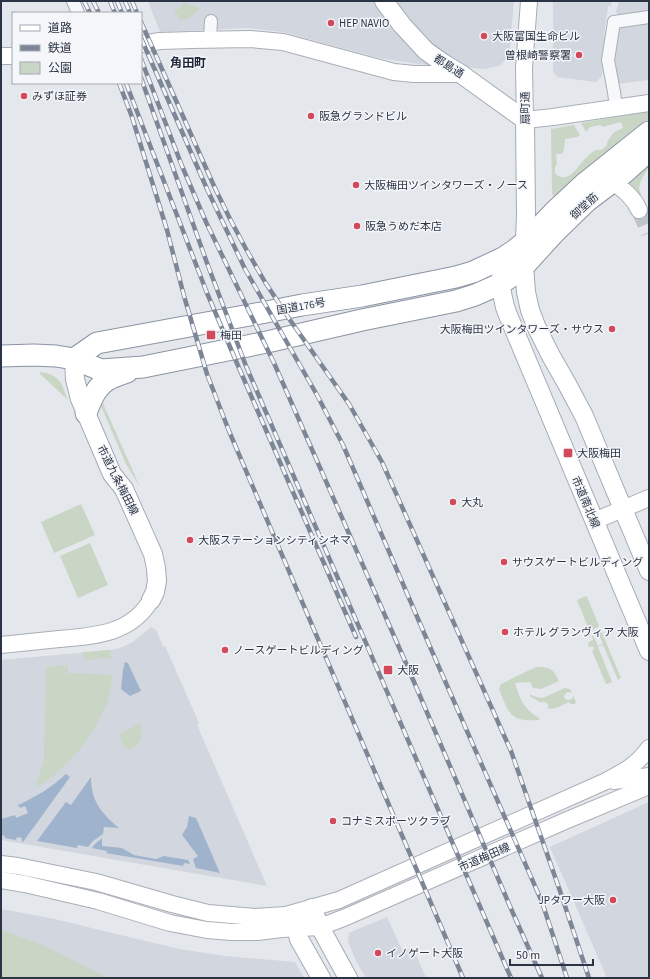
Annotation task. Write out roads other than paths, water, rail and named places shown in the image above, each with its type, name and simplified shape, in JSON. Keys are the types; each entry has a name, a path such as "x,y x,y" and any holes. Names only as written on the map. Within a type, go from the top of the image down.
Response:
{"highway":[{"name":"御堂筋","path":"525,242 555,210 584,184 649,132"},
{"name":"御堂筋","path":"524,266 555,232 587,201 613,182 642,156 649,152"},
{"name":"国道176号","path":"74,359 97,343 302,305 362,296 456,277 473,272 503,258 525,242"},
{"path":"86,413 94,394 108,379 149,366 456,301 475,295 500,284 524,266"},
{"path":"1,356 56,356 74,359 101,370 149,366"}],"main road":[{"name":"都島通","path":"384,1 402,25 434,58 461,74 525,120"},
{"name":"扇町通","path":"524,266 526,215 525,120"},
{"path":"503,258 526,215"},
{"name":"市道南北線","path":"503,258 500,284 508,315 649,652"},
{"path":"524,266 526,292 530,310 536,326 584,416 649,572"},
{"name":"市道九条梅田線","path":"74,359 75,379 80,399 112,474 124,489 153,554 157,581 155,592 151,600"},
{"path":"321,978 299,939 296,929 298,921 312,908 320,927 348,978"}],"street":[{"path":"73,1 78,12"},
{"name":"扇町通","path":"525,120 524,68 530,1"},
{"path":"616,108 608,60 614,22 649,17"},
{"path":"210,40 211,21"},
{"path":"142,44 160,41 250,39 283,42 394,72 414,74 461,74"},
{"path":"1,56 12,56"},
{"path":"525,120 649,103"},
{"path":"613,182 625,191 639,210"},
{"path":"594,521 649,498"},
{"path":"1,645 101,634 118,629 139,617 151,600"},
{"path":"604,782 632,767 640,760 649,748"},
{"path":"604,782 649,776"},
{"name":"市道梅田線","path":"1,864 96,882 208,913 255,917 286,915 339,900 604,782"},
{"name":"市道梅田線","path":"1,880 98,901 170,923 207,930 257,932 320,927 649,786"}],"water":[{"path":"125,662 128,663 141,691 130,696 121,689"},
{"path":"66,774 70,777 23,842 22,838 17,837 16,840 5,838 5,836 1,835 1,819 15,815 16,818 28,813 25,806 20,808 18,805 44,791"},
{"path":"91,777 91,785 98,806 102,812 119,828 104,827 103,834 93,841 88,847 78,845 77,848 37,841 66,802 71,805"},
{"path":"189,816 196,818 220,873 196,868 193,859 198,856 182,835 187,827"},
{"path":"102,838 102,846 122,848 134,855 156,859 164,856 188,860 190,864 184,863 183,866 106,853 107,851 92,848"}],"tunnel":[{"path":"639,210 649,233"}],"railway":[{"path":"84,1 90,12"},
{"path":"93,1 98,12"},
{"path":"110,1 115,12"},
{"path":"117,1 122,12"},
{"path":"125,1 130,12"},
{"path":"132,1 137,12"},
{"path":"142,24 214,186 246,249 265,282 290,320 349,404 382,462 511,751 589,978"},
{"path":"142,40 207,189 245,269 317,395 343,445 542,902 567,978"},
{"path":"142,62 182,166 206,222 274,363 542,978"},
{"path":"142,81 207,263 246,366 511,978"},
{"path":"119,84 132,117 167,230 184,296 207,374 229,431 463,978"},
{"path":"126,84 207,293 356,637"}],"place":[{"name":"HEP NAVIO","path":"331,23"},
{"name":"大阪富国生命ビル","path":"484,36"},
{"name":"曽根崎警察署","path":"579,55"},
{"name":"みずほ証券","path":"24,96"},
{"name":"阪急グランドビル","path":"311,116"},
{"name":"大阪梅田ツインタワーズ・ノース","path":"356,185"},
{"name":"阪急うめだ本店","path":"357,226"},
{"name":"大阪梅田ツインタワーズ・サウス","path":"612,329"},
{"name":"梅田","path":"211,335"},
{"name":"大阪梅田","path":"568,453"},
{"name":"大丸","path":"453,502"},
{"name":"大阪ステーションシティシネマ","path":"190,540"},
{"name":"サウスゲートビルディング","path":"504,562"},
{"name":"ホテル グランヴィア 大阪","path":"505,632"},
{"name":"ノースゲートビルディング","path":"225,650"},
{"name":"大阪","path":"388,670"},
{"name":"コナミスポーツクラブ","path":"333,821"},
{"name":"JPタワー大阪","path":"613,900"},
{"name":"イノゲート大阪","path":"378,953"}],"district":[{"name":"角田町","path":"188,63"}]}
